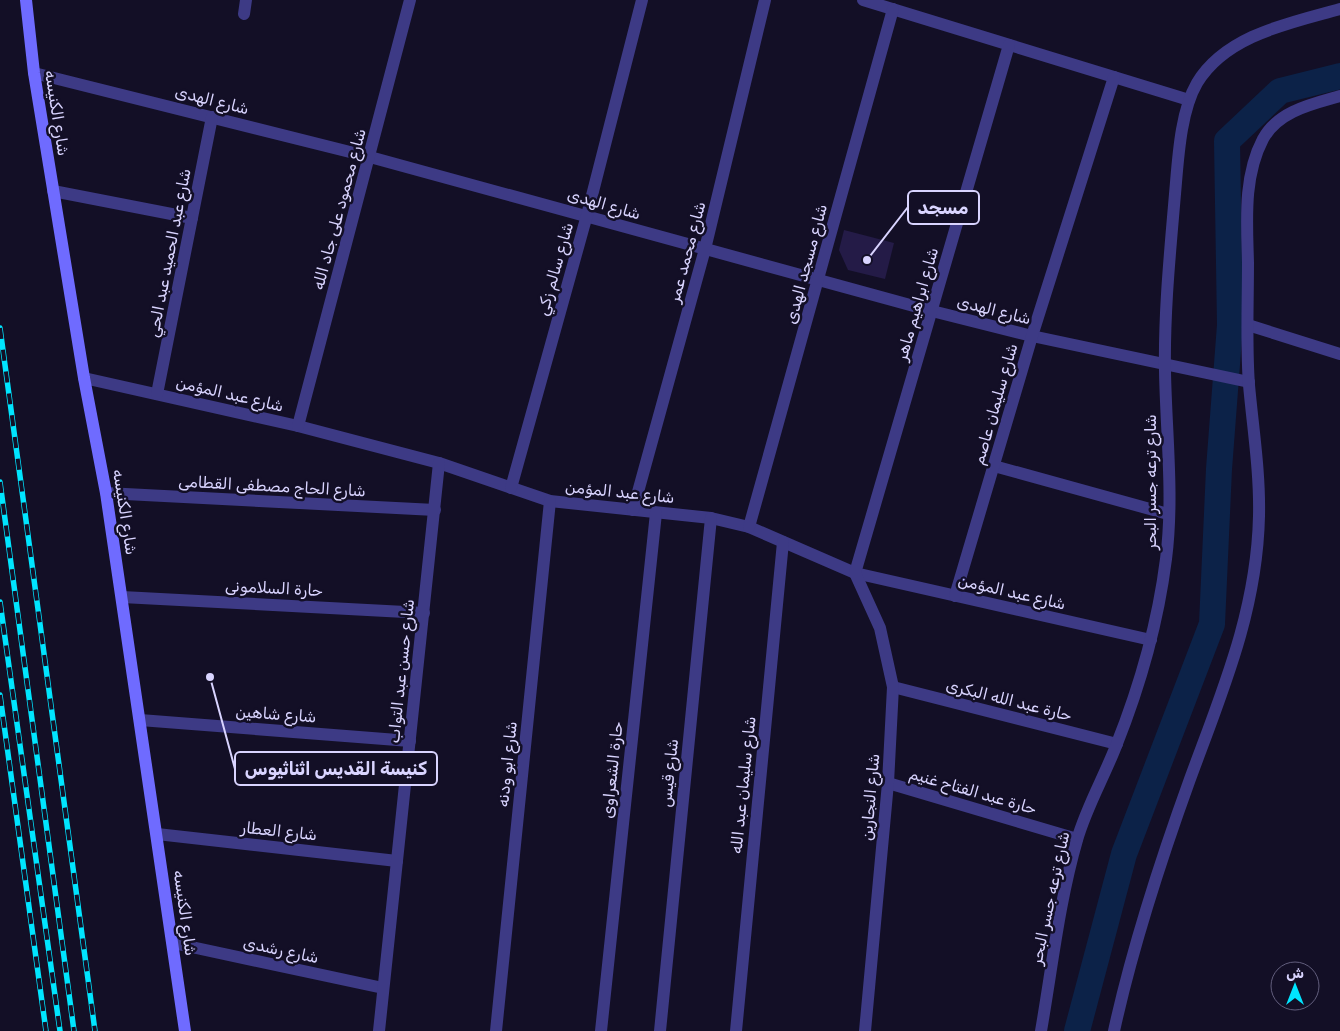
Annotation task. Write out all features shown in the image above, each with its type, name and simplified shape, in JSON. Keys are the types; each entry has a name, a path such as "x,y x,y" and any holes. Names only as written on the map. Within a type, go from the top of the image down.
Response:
{"main road":[{"name":"شارع الكنيسه","path":"26,0 34,72 53,191 84,378 106,493 185,1031"}],"street":[{"path":"244,14 246,0"},
{"name":"شارع محمود على جاد الله","path":"298,426 410,0"},
{"name":"شارع سالم زكي","path":"511,488 587,216 642,0"},
{"name":"شارع محمد عمر","path":"633,510 705,249 765,0"},
{"path":"863,0 1189,100"},
{"name":"شارع مسجد الهدى","path":"749,527 893,9"},
{"name":"شارع ترعه جسر البحر","path":"1041,1031 1062,904 1077,839 1117,744 1151,640 1166,557 1168,514 1165,366 1168,277 1178,158 1189,100 1196,84 1212,62 1227,51 1271,28 1340,10"},
{"name":"شارع ابراهيم ماهر","path":"855,573 1009,45"},
{"name":"شارع الهدى","path":"34,72 370,157 932,311 1165,366 1249,382"},
{"name":"شارع سليمان عاصم","path":"955,596 1032,336 1114,77"},
{"path":"1114,1031 1126,974 1153,881 1240,643 1252,594 1258,543 1260,492 1249,382 1248,190 1263,138 1279,120 1300,108 1340,96"},
{"name":"شارع عبد الحميد عبد الحي","path":"157,394 212,117"},
{"path":"53,191 192,218"},
{"path":"1248,325 1340,354"},
{"name":"شارع عبد المؤمن","path":"84,378 298,426 439,463 550,500 712,518 749,527 855,573 1151,640"},
{"name":"شارع حسن عبد التواب","path":"379,1031 439,463"},
{"path":"994,466 1168,514"},
{"name":"شارع الحاج مصطفى القطامى","path":"106,493 435,510"},
{"name":"شارع ابو ودنه","path":"496,1031 550,500"},
{"name":"حارة الشعراوى","path":"600,1031 656,513"},
{"name":"شارع قيس","path":"660,1031 712,518"},
{"name":"شارع سليمان عبد الله","path":"736,1031 783,542"},
{"name":"شارع النجارين","path":"855,573 880,628 893,688 888,783 865,1031"},
{"name":"حارة السلامونى","path":"122,597 424,612"},
{"name":"حارة عبد الله البكرى","path":"893,688 1117,744"},
{"name":"شارع شاهين","path":"140,720 410,741"},
{"name":"حارة عبد الفتاح غنيم","path":"888,783 1077,839"},
{"name":"شارع العطار","path":"157,834 397,861"},
{"name":"شارع رشدى","path":"173,943 384,988"}],"building":[{"path":"844,230 894,243 885,279 848,270 839,250"}],"waterway":[{"path":"1077,1031 1124,854 1212,624 1219,469 1230,325 1227,141 1280,91 1340,76"}],"railway":[{"path":"0,328 95,1031"},
{"path":"0,482 74,1031"},
{"path":"0,602 60,1031"},
{"path":"0,695 46,1031"}],"place":[{"name":"مسجد","path":"867,260"},
{"name":"كنيسة القديس اثناثيوس","path":"210,677"}]}
